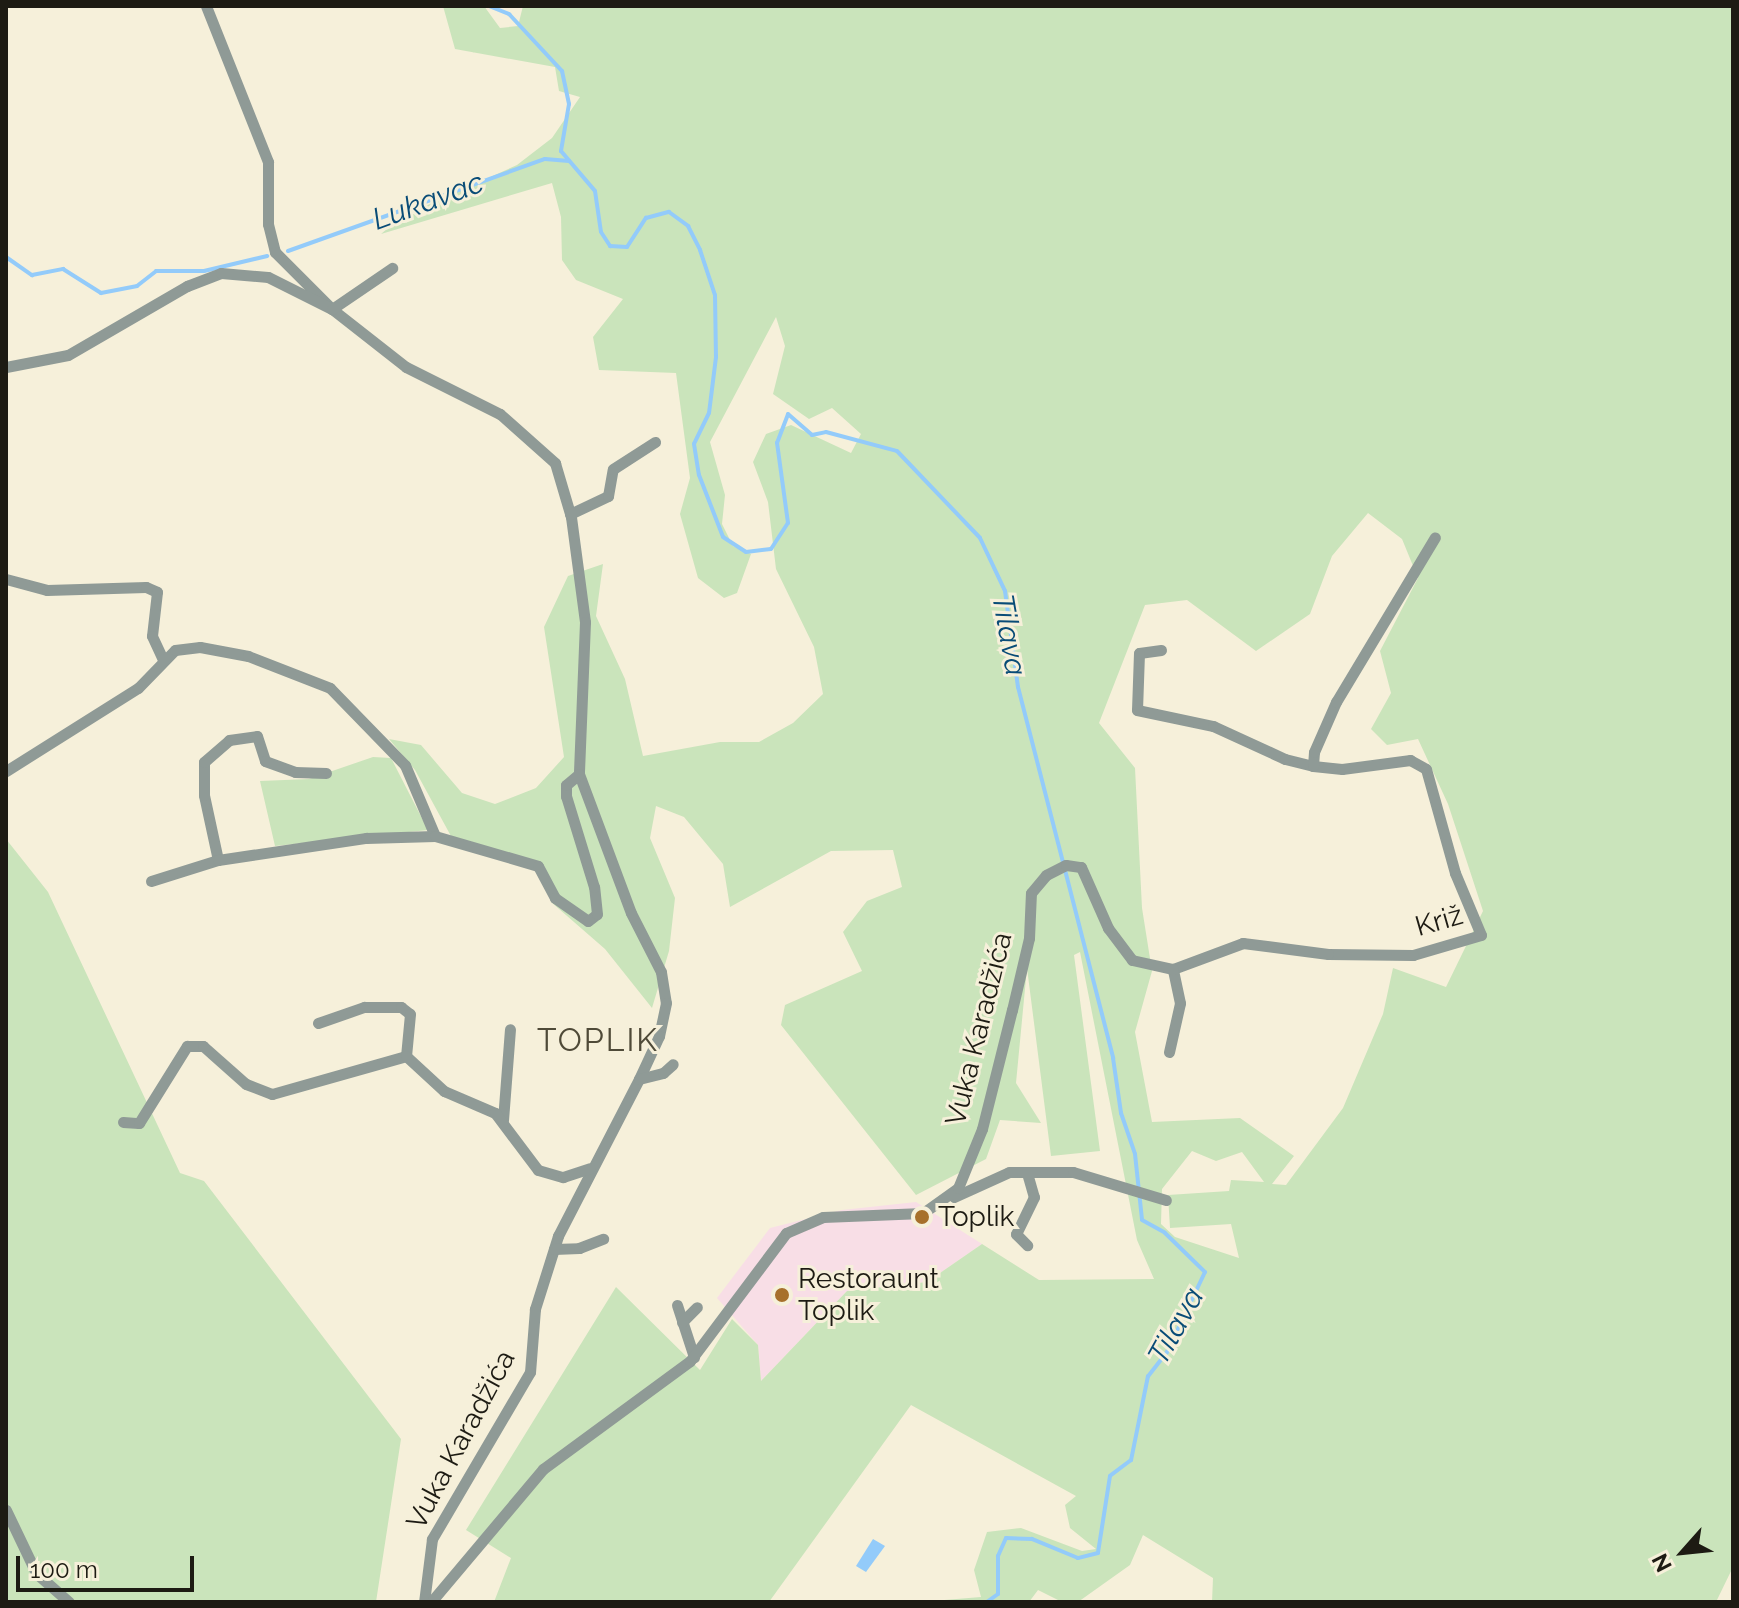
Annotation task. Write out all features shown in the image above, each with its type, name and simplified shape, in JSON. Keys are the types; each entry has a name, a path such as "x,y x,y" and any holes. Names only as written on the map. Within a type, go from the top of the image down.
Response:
{"street":[{"name":"Vuka Karadžića","path":"206,6 268,162 269,238 275,252 332,309 406,367 500,414 555,463 570,514 585,622 579,774 620,888 661,972 666,1003 659,1036 590,1168 554,1249 535,1309 530,1372 442,1517 432,1539 424,1602"},
{"path":"332,309 392,268"},
{"name":"Vuka Karadžića","path":"6,367 68,355 187,286 221,273 268,277 332,309"},
{"path":"570,514 608,496 613,469 655,442"},
{"path":"1313,766 1314,752 1336,702 1435,537"},
{"path":"6,579 47,590 146,587 157,592 152,636 163,660"},
{"path":"6,771 138,688 175,650 200,647 248,656 330,688 405,765 435,836"},
{"name":"Križ","path":"1161,650 1139,653 1137,710 1213,726 1285,759 1313,766 1342,769 1410,760 1426,769 1479,939 1413,955 1328,954 1243,943 1173,969"},
{"path":"218,860 204,795 204,762 229,740 257,736 265,761 295,772 326,773"},
{"name":"Vuka Karadžića","path":"151,881 218,860 366,838 435,836 538,866 555,898 588,921 594,919 594,887 566,796 566,785 579,774"},
{"name":"Vuka Karadžića","path":"943,1203 958,1188 982,1129 1029,938 1031,893 1062,867 1081,867 1108,928 1132,960 1173,969"},
{"path":"1169,1052 1180,1003 1173,969"},
{"path":"318,1023 364,1007 401,1007 410,1014 406,1056 414,1069 444,1091 503,1120"},
{"path":"510,1029 503,1120 522,1154 538,1170 563,1177 590,1168"},
{"path":"123,1122 139,1123 187,1046 203,1046 246,1084 272,1094 406,1056"},
{"path":"639,1079 663,1073 673,1064"},
{"path":"431,1602 543,1469 669,1380 694,1357 786,1233 823,1217 923,1213 993,1176 1027,1173 1073,1172 1133,1193 1166,1200"},
{"path":"1027,1173 1034,1197 1016,1234 1027,1245"},
{"path":"554,1249 579,1248 603,1239"},
{"path":"677,1305 694,1357"},
{"path":"682,1322 697,1307"},
{"path":"6,1510 36,1573 69,1602"}],"shaded area":[{"name":"Restoraunt Toplik","path":"916,1202 982,1244 927,1282 847,1291 761,1381 758,1345 717,1298 770,1228 842,1210"}],"green space":[{"path":"443,6 484,6 500,28 518,26 523,6 1733,6 1733,1567 1716,1602 1212,1602 1213,1578 1143,1535 1130,1565 1078,1602 1062,1602 1038,1590 1029,1602 920,1602 981,1597 974,1570 987,1532 1021,1528 1082,1551 1096,1549 1070,1528 1065,1505 1076,1496 911,1405 769,1602 494,1602 511,1558 466,1530 616,1287 700,1370 732,1319 758,1345 761,1381 847,1291 927,1282 982,1244 1039,1280 1154,1279 1137,1240 1080,952 1074,955 1100,1151 1051,1156 1027,968 1016,1083 1041,1123 1000,1120 986,1159 916,1195 781,1025 785,1005 862,971 843,932 867,901 902,887 893,850 831,851 730,907 723,864 684,817 656,806 650,838 675,898 669,951 652,1008 605,949 551,902 540,862 452,838 415,770 389,739 421,745 462,793 495,804 536,788 564,757 544,627 568,576 603,564 596,616 625,679 643,756 720,742 759,742 793,723 823,694 814,647 776,569 768,502 753,462 766,434 791,425 851,453 861,434 832,408 809,419 773,394 785,346 776,317 710,442 725,495 722,524 733,546 751,554 737,593 724,598 698,578 680,514 690,478 676,373 599,370 593,337 623,299 576,280 562,260 561,217 552,183 381,234 401,217 517,165 552,138 580,97 559,91 555,67 455,49","holes":["1368,513 1402,539 1418,578 1380,651 1391,693 1371,729 1387,745 1418,739 1448,804 1483,911 1446,987 1393,968 1383,1014 1343,1108 1286,1185 1272,1184 1294,1156 1240,1118 1152,1122 1135,1032 1152,971 1142,908 1135,768 1099,723 1145,605 1187,600 1256,651 1310,614 1332,556","1192,1151 1216,1161 1242,1152 1264,1182 1231,1180 1229,1191 1168,1195 1170,1228 1231,1224 1239,1258 1175,1237 1161,1224 1162,1189"]},
{"path":"373,757 391,758 428,830 275,846 260,781 309,779"},
{"path":"6,839 48,892 180,1173 204,1181 401,1439 376,1602 6,1602"}],"water":[{"path":"873,1539 885,1546 866,1572 856,1566"}],"waterway":[{"name":"Tilava","path":"489,6 509,14 562,71 569,104 561,151 595,191 601,232 610,246 627,247 646,218 669,212 688,226 700,250 715,295 716,357 709,413 694,444 699,475 723,537 746,552 771,549 788,523 777,443 788,414 812,435 826,432 897,451 980,538 1005,591 1018,687 1113,1058 1121,1113 1135,1154 1142,1220 1165,1233 1205,1272 1167,1352 1148,1376 1131,1460 1110,1476 1098,1553 1078,1558 1032,1539 1006,1538 998,1556 998,1594 987,1602"},
{"name":"Lukavac","path":"288,251 545,159 569,161"},
{"name":"Lukavac","path":"6,257 32,275 63,269 101,293 137,286 156,271 204,271 267,256"}],"place":[{"name":"Toplik","path":"922,1217"},
{"name":"Restoraunt Toplik","path":"782,1295"}],"district":[{"name":"TOPLIK","path":"598,1040"}]}
